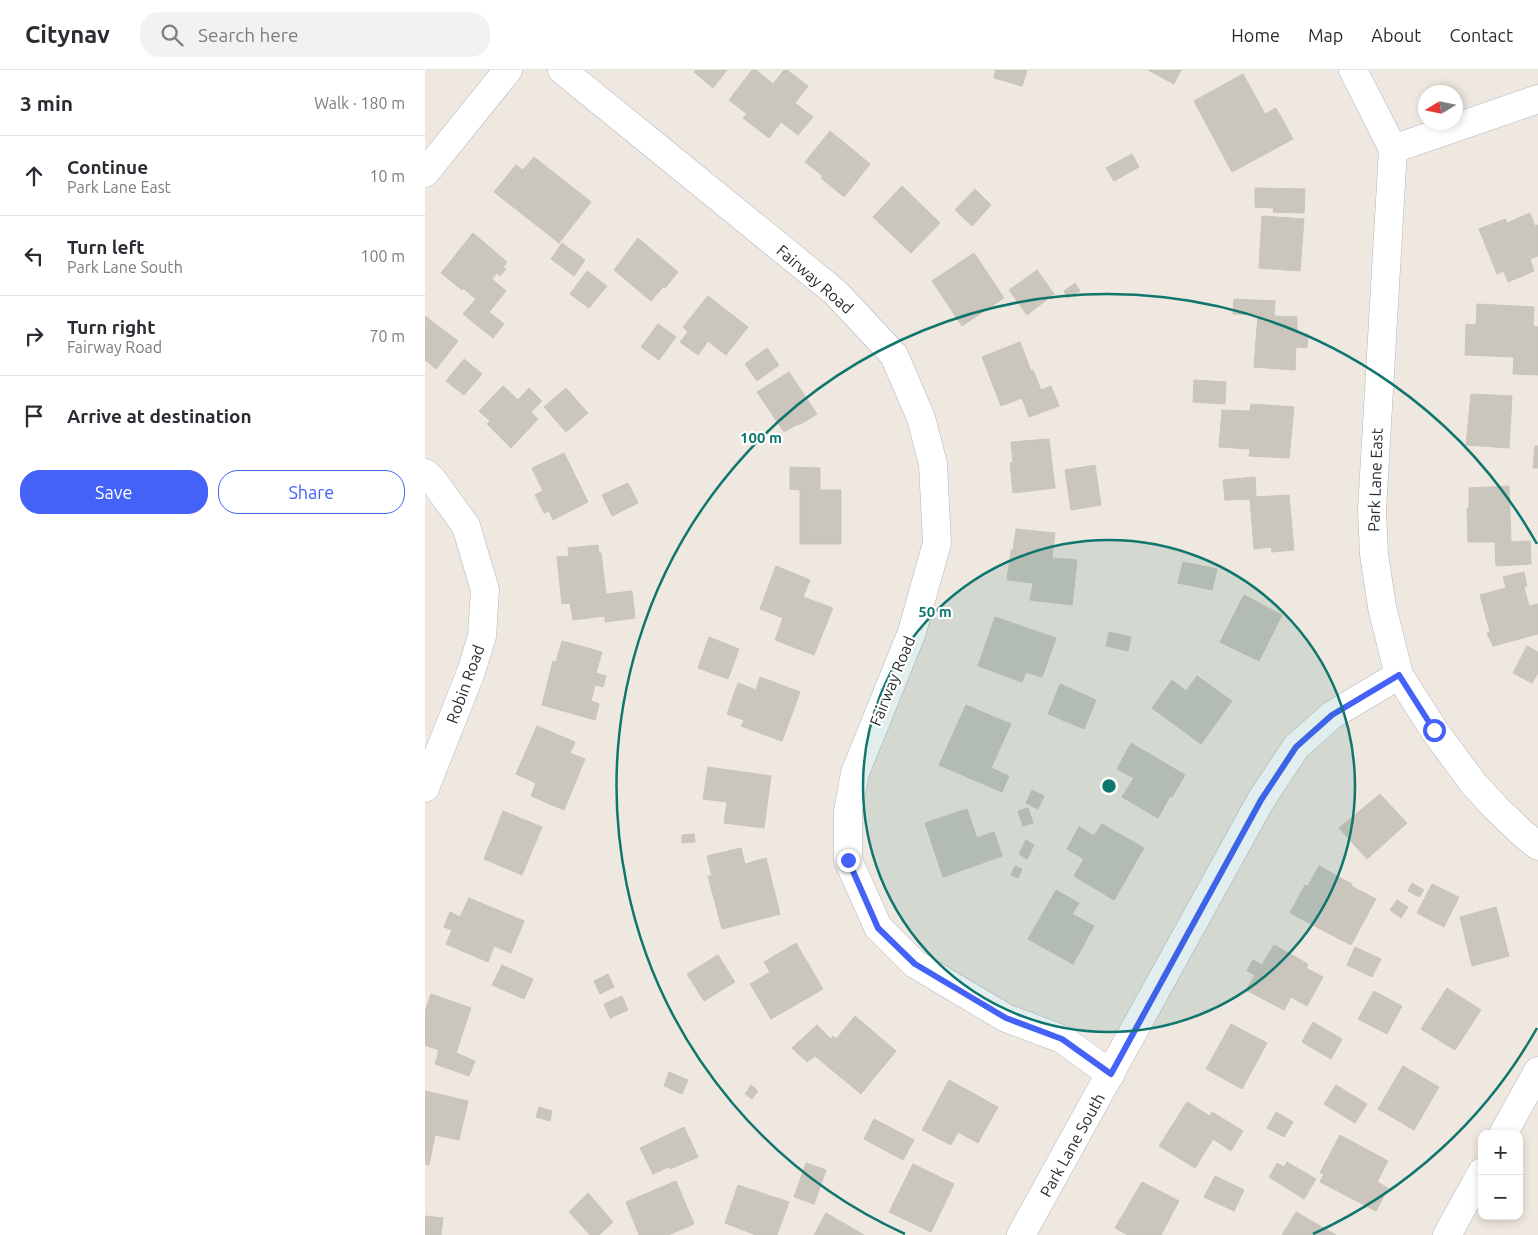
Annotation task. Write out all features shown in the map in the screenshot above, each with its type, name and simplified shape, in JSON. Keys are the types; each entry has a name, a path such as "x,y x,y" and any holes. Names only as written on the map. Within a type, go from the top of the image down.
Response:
{"street":[{"path":"425,173 508,70"},
{"name":"Fairway Road","path":"562,70 835,292 893,355 921,418 933,464 937,543 912,632 855,773 848,812 848,860 878,928 915,964 1006,1018 1062,1039 1111,1074"},
{"path":"1353,70 1393,149 1538,99"},
{"name":"Park Lane East","path":"1393,149 1372,510 1374,554 1382,607 1399,675 1434,730 1473,783 1538,846"},
{"name":"Robin Road","path":"425,473 432,479 466,526 485,590 482,636 471,672 425,788"},
{"name":"Park Lane South","path":"1021,1235 1261,800 1296,747 1332,715 1399,675"},
{"path":"1505,1130 1538,1071"},
{"path":"1447,1235 1480,1175"}],"building":[{"path":"696,70 727,70 713,88 694,72"},
{"path":"752,70 756,70 773,84 784,70 787,70 808,86 795,103 813,117 798,135 781,122 769,138 743,118 747,114 729,100"},
{"path":"996,70 1027,70 1022,86 994,78"},
{"path":"1148,70 1181,70 1174,84"},
{"path":"1243,74 1265,114 1276,108 1293,139 1232,172 1194,101"},
{"path":"830,131 870,164 844,197 821,178 823,176 805,162"},
{"path":"1132,154 1139,167 1114,181 1106,168"},
{"path":"534,157 591,202 559,243 494,192 516,165 523,170"},
{"path":"902,186 940,223 911,253 873,217"},
{"path":"1255,188 1305,189 1304,213 1273,212 1274,208 1255,207"},
{"path":"975,189 991,205 972,226 955,210"},
{"path":"1530,213 1535,226 1538,225 1538,256 1530,259 1534,271 1508,282 1504,271 1497,274 1479,229 1505,219 1507,223"},
{"path":"1262,216 1304,219 1300,271 1259,268"},
{"path":"473,233 507,262 503,267 506,269 500,276 497,273 492,279 506,291 489,312 504,324 493,338 463,314 476,299 441,273"},
{"path":"638,238 678,272 651,301 614,270"},
{"path":"562,243 585,260 574,276 551,259"},
{"path":"974,253 1004,298 962,326 932,281"},
{"path":"1037,270 1054,294 1027,315 1009,290"},
{"path":"587,271 607,286 589,308 570,294"},
{"path":"1075,283 1080,291 1068,298 1064,291"},
{"path":"708,296 748,327 726,355 708,341 698,355 680,342 688,332 683,327"},
{"path":"1234,299 1275,301 1274,316 1297,317 1297,333 1308,334 1307,348 1296,347 1295,370 1254,367 1258,315 1233,314"},
{"path":"1477,304 1534,307 1533,326 1538,327 1538,375 1513,374 1514,357 1465,355 1466,324 1476,325"},
{"path":"425,316 458,341 436,369 425,360"},
{"path":"658,324 676,337 659,360 641,347"},
{"path":"1020,342 1031,371 1033,370 1041,390 1051,386 1059,406 1029,417 1022,398 1001,406 982,357"},
{"path":"767,348 779,365 757,381 745,364"},
{"path":"464,359 482,374 464,395 446,381"},
{"path":"789,372 817,414 784,432 757,392"},
{"path":"1194,380 1226,382 1225,404 1193,402"},
{"path":"503,386 518,400 529,388 542,401 531,412 538,419 511,448 487,424 490,421 479,411"},
{"path":"566,388 588,413 566,432 544,407"},
{"path":"1471,394 1512,396 1509,448 1466,445"},
{"path":"1251,404 1294,407 1289,458 1249,456 1250,449 1219,447 1222,410 1250,411"},
{"path":"1049,439 1055,488 1013,493 1010,463 1013,463 1011,442"},
{"path":"1535,446 1538,446 1538,468 1533,468"},
{"path":"564,453 588,502 553,520 549,511 544,513 535,495 543,491 532,468"},
{"path":"1095,465 1101,505 1071,510 1065,470"},
{"path":"790,467 820,468 820,490 841,490 841,544 800,544 800,490 790,489"},
{"path":"1255,477 1256,497 1289,495 1294,550 1272,552 1271,547 1254,549 1250,499 1225,500 1223,480"},
{"path":"628,483 638,503 612,516 602,495"},
{"path":"1509,486 1511,542 1530,541 1531,564 1496,566 1495,542 1468,542 1467,508 1469,508 1469,488"},
{"path":"1016,529 1055,533 1052,558 1077,560 1072,605 1030,600 1033,583 1007,580"},
{"path":"598,545 599,553 601,553 606,594 632,591 635,618 605,622 605,616 573,620 570,603 562,604 557,557 569,556 568,548"},
{"path":"1183,562 1217,569 1212,590 1178,583"},
{"path":"776,566 810,580 803,597 833,608 814,655 775,640 783,618 760,609"},
{"path":"1524,572 1527,586 1524,587 1529,606 1538,604 1538,634 1493,646 1487,633 1490,632 1480,595 1506,588 1503,577"},
{"path":"1244,595 1282,615 1259,661 1220,642"},
{"path":"995,617 1056,638 1042,677 1026,672 1022,682 978,666"},
{"path":"1109,632 1131,637 1128,651 1106,646"},
{"path":"709,637 739,649 728,679 698,668"},
{"path":"562,641 602,652 596,673 606,676 603,687 595,685 591,701 599,704 595,720 542,705 553,661 556,662"},
{"path":"1527,646 1538,652 1538,673 1532,683 1513,673"},
{"path":"1197,676 1232,701 1201,744 1152,708 1172,680 1186,691"},
{"path":"760,677 800,692 782,741 741,726 744,720 727,714 738,683 756,690"},
{"path":"1060,684 1096,700 1084,729 1048,714"},
{"path":"966,705 1011,724 991,768 1009,776 1002,792 939,765"},
{"path":"537,726 575,742 570,753 585,759 564,810 531,796 536,783 516,774"},
{"path":"1131,743 1185,775 1172,797 1170,796 1158,818 1122,797 1134,778 1117,769"},
{"path":"708,767 771,776 764,828 724,823 727,802 703,799"},
{"path":"1032,790 1044,796 1038,809 1026,803"},
{"path":"1380,794 1407,823 1367,859 1339,828"},
{"path":"1028,808 1033,823 1023,826 1018,811"},
{"path":"967,809 977,838 994,832 1002,856 943,877 925,823"},
{"path":"503,811 542,827 522,875 484,859"},
{"path":"1102,824 1144,848 1114,900 1074,876 1084,859 1067,849 1079,827 1094,836"},
{"path":"694,834 695,842 682,843 682,835"},
{"path":"1026,840 1034,845 1027,859 1019,854"},
{"path":"741,848 745,864 766,858 780,914 722,929 708,876 712,876 707,856"},
{"path":"1015,866 1022,869 1018,878 1011,875"},
{"path":"1319,866 1376,899 1351,945 1290,913 1305,885 1308,886"},
{"path":"1412,883 1424,890 1419,897 1408,891"},
{"path":"1432,884 1459,897 1444,927 1417,913"},
{"path":"1056,890 1079,903 1072,914 1094,926 1073,964 1028,939"},
{"path":"469,898 524,921 511,953 494,946 488,962 446,944 452,930 444,927 450,912 460,917"},
{"path":"1397,900 1408,907 1401,918 1390,910"},
{"path":"1496,907 1509,956 1472,966 1460,917"},
{"path":"796,943 823,989 771,1019 750,984 770,972 764,962"},
{"path":"1274,945 1308,964 1306,968 1323,977 1307,1006 1291,997 1284,1010 1246,990 1255,975 1247,971 1253,960 1262,965"},
{"path":"1355,947 1381,959 1372,977 1347,965"},
{"path":"718,955 735,982 704,1001 687,974"},
{"path":"502,965 533,979 524,999 492,985"},
{"path":"608,974 614,987 600,994 594,981"},
{"path":"1447,988 1481,1010 1455,1050 1421,1029"},
{"path":"1374,991 1402,1006 1387,1034 1358,1019"},
{"path":"431,994 471,1008 456,1053 475,1061 469,1076 435,1064 439,1050 425,1045 425,1012"},
{"path":"622,996 628,1010 610,1018 604,1004"},
{"path":"855,1016 896,1051 861,1094 815,1056 807,1062 792,1048 817,1025 831,1039 833,1036 836,1039"},
{"path":"1313,1022 1342,1039 1331,1059 1302,1042"},
{"path":"1231,1024 1267,1043 1242,1089 1206,1069"},
{"path":"1403,1066 1439,1087 1414,1130 1378,1109"},
{"path":"669,1072 688,1080 682,1094 664,1086"},
{"path":"949,1080 998,1107 978,1143 958,1132 951,1145 922,1130"},
{"path":"751,1085 758,1091 752,1099 745,1094"},
{"path":"1336,1085 1367,1104 1355,1123 1324,1104"},
{"path":"425,1091 468,1101 459,1140 435,1135 429,1165 425,1164"},
{"path":"1187,1102 1210,1116 1212,1112 1243,1131 1231,1151 1213,1139 1195,1168 1159,1146"},
{"path":"539,1107 552,1111 550,1121 536,1117"},
{"path":"1276,1112 1293,1122 1284,1137 1267,1128"},
{"path":"874,1119 914,1140 903,1160 864,1139"},
{"path":"684,1127 698,1157 653,1174 640,1148"},
{"path":"1340,1135 1388,1161 1377,1182 1388,1188 1376,1211 1320,1182 1324,1174 1320,1173"},
{"path":"1287,1162 1316,1179 1304,1199 1269,1177 1277,1163 1284,1167"},
{"path":"806,1163 826,1170 814,1204 794,1197"},
{"path":"913,1164 954,1184 931,1232 889,1212"},
{"path":"1215,1176 1244,1190 1234,1211 1204,1197"},
{"path":"676,1181 694,1224 668,1235 639,1235 626,1202"},
{"path":"1142,1182 1179,1201 1161,1235 1128,1235 1115,1228"},
{"path":"738,1185 789,1202 777,1235 756,1235 725,1223"},
{"path":"588,1193 613,1222 599,1235 590,1235 569,1212"},
{"path":"1296,1212 1336,1235 1282,1235"},
{"path":"826,1213 864,1235 814,1235"},
{"path":"425,1216 443,1218 441,1235 425,1235"}],"route":[{"path":"848,860 878,928 915,964 1006,1018 1062,1039 1111,1074 1261,800 1296,747 1332,715 1399,675 1434,730"}]}
